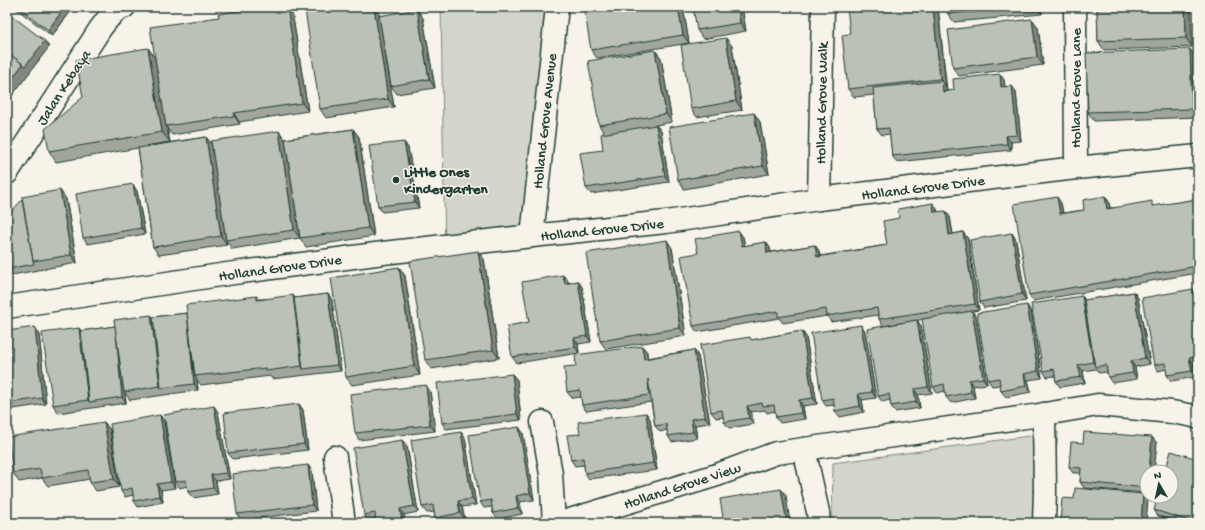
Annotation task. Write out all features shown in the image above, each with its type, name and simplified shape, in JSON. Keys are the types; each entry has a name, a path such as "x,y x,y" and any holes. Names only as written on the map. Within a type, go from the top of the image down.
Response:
{"street":[{"name":"Jalan Kebaya","path":"7,173 100,29 118,9 124,7"},
{"name":"Holland Grove Avenue","path":"532,236 557,7"},
{"name":"Holland Grove Walk","path":"819,199 823,7"},
{"name":"Holland Grove Lane","path":"1075,7 1076,168"},
{"name":"Holland Grove Drive","path":"7,307 227,274 383,253 666,222 819,199 1076,168 1198,156"},
{"name":"Holland Grove View","path":"560,523 717,475 776,453 804,448 1098,405 1172,412 1198,418"},
{"path":"1044,414 1044,523"},
{"path":"542,422 551,474 554,523"},
{"path":"804,448 819,523"},
{"path":"335,457 344,523"}],"shaded area":[{"path":"441,7 549,7 529,247 445,257"},
{"path":"1058,432 1049,523 832,523 833,463"}],"building":[{"path":"18,7 65,7 48,30"},
{"path":"263,7 287,7 302,103 234,113 234,116 166,126 150,27 219,17 218,14"},
{"path":"322,7 374,7 388,99 320,109 305,10"},
{"path":"584,7 678,7 683,35 591,50"},
{"path":"693,7 738,7 740,23 697,30"},
{"path":"847,7 933,7 940,79 848,89 842,35 850,34"},
{"path":"947,7 1023,7 948,14"},
{"path":"1097,7 1185,7 1186,38 1098,41"},
{"path":"417,9 429,79 391,86 379,16"},
{"path":"7,12 45,41 25,66 7,52"},
{"path":"1032,19 1037,57 953,68 948,30"},
{"path":"726,38 736,101 691,109 681,45"},
{"path":"148,48 162,132 49,151 45,129 83,97 76,60"},
{"path":"1190,49 1192,109 1088,112 1086,53"},
{"path":"655,50 666,114 599,125 588,61"},
{"path":"7,52 23,64 7,85"},
{"path":"1000,74 1001,87 1012,86 1017,135 1006,136 1007,144 892,156 889,128 877,129 873,88 942,81 943,92 954,90 953,79"},
{"path":"754,113 763,166 678,180 669,127"},
{"path":"656,125 665,176 586,188 580,153 603,150 601,134"},
{"path":"353,129 368,228 300,238 285,139"},
{"path":"279,131 294,230 226,240 211,141"},
{"path":"206,137 221,236 153,247 138,148"},
{"name":"Little Ones Kindergarten","path":"404,142 415,202 378,206 369,146"},
{"path":"133,184 141,228 83,238 76,194"},
{"path":"60,190 71,255 33,261 22,197"},
{"path":"1105,196 1107,209 1152,201 1152,206 1198,199 1198,266 1029,295 1014,204 1057,197 1060,214 1084,210 1083,200"},
{"path":"22,200 34,264 7,269 7,216"},
{"path":"933,203 934,212 946,211 949,235 963,232 975,304 879,319 877,308 827,316 826,309 778,317 778,311 693,326 681,256 698,253 695,239 739,231 742,246 766,242 767,253 815,245 817,257 887,245 883,221 899,218 898,209"},
{"path":"1012,233 1022,294 980,302 970,240"},
{"path":"667,240 680,328 600,341 586,253"},
{"path":"478,251 493,350 425,360 410,261"},
{"path":"399,267 414,366 346,377 331,278"},
{"path":"563,275 565,284 578,281 587,336 574,338 575,347 512,357 507,326 529,322 522,282"},
{"path":"1193,289 1198,321 1198,357 1189,358 1192,371 1167,375 1165,363 1154,365 1142,298"},
{"path":"1134,292 1145,358 1131,361 1133,373 1108,377 1106,365 1095,367 1084,300"},
{"path":"328,294 337,365 303,369 294,298"},
{"path":"293,295 302,366 266,371 266,368 195,376 186,305 257,296 257,300"},
{"path":"1082,296 1093,362 1078,365 1081,377 1056,381 1054,369 1043,371 1031,304"},
{"path":"1027,305 1038,371 1024,374 1026,386 1001,391 999,378 988,380 977,313"},
{"path":"972,311 983,378 969,380 971,392 946,397 944,384 933,387 922,319"},
{"path":"187,313 194,384 161,388 153,317"},
{"path":"151,315 160,386 124,392 114,320"},
{"path":"917,320 928,387 914,389 916,402 891,406 889,394 878,396 867,329"},
{"path":"861,325 872,392 858,394 860,406 835,411 833,398 822,400 811,333"},
{"path":"115,326 122,397 89,402 81,331"},
{"path":"35,327 42,398 9,403 7,386 7,331"},
{"path":"79,328 88,400 53,405 42,333"},
{"path":"802,331 813,398 799,400 801,413 776,417 774,405 763,406 762,403 747,406 749,418 724,422 722,410 711,412 700,345 750,337 751,340"},
{"path":"642,346 644,359 694,350 705,417 691,419 693,432 668,436 666,424 655,426 648,379 649,395 582,405 580,390 567,392 564,367 576,366 575,355"},
{"path":"512,374 517,414 442,423 437,383"},
{"path":"426,385 430,425 355,433 350,394"},
{"path":"299,404 304,444 228,453 224,413"},
{"path":"214,406 226,473 211,475 213,488 188,492 186,480 175,482 164,415"},
{"path":"646,413 653,463 585,473 583,458 571,460 567,435 580,434 578,422"},
{"path":"160,415 171,482 157,484 159,496 134,501 132,488 121,491 110,424"},
{"path":"104,422 114,479 90,482 88,470 42,478 40,469 13,473 8,437"},
{"path":"519,427 530,493 516,496 518,508 493,513 491,500 480,502 469,435"},
{"path":"461,432 472,499 458,501 460,513 435,518 433,505 422,507 411,440"},
{"path":"1084,432 1152,437 1150,464 1139,464 1139,487 1080,482 1081,468 1069,467 1071,442 1083,443"},
{"path":"402,440 414,506 400,509 402,521 376,523 375,513 364,515 353,448"},
{"path":"1171,451 1198,459 1198,517 1196,523 1154,510 1156,504 1179,504 1179,464 1167,464"},
{"path":"308,465 312,505 237,514 232,474"},
{"path":"1075,488 1139,494 1139,504 1142,504 1141,523 1060,523 1062,498 1074,499"},
{"path":"781,489 787,523 724,523 720,499"},
{"path":"620,521 648,523 620,523"}],"place":[{"name":"Little Ones Kindergarten","path":"396,180"}]}
